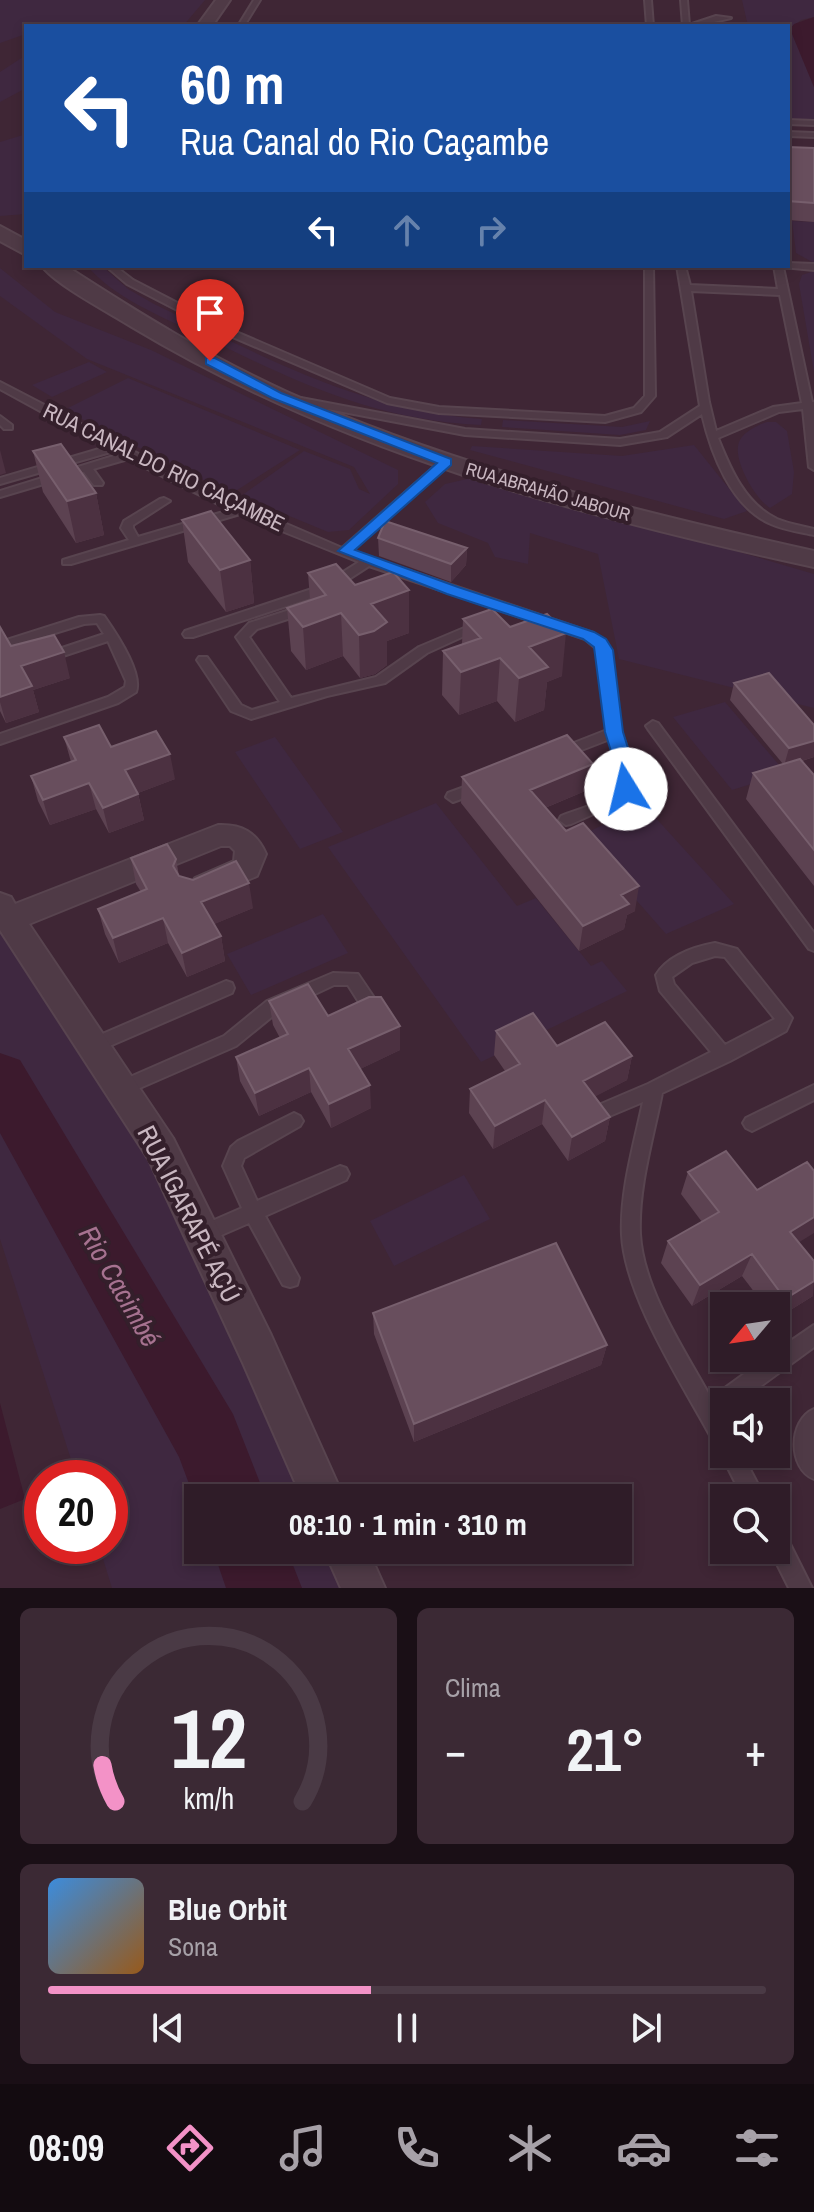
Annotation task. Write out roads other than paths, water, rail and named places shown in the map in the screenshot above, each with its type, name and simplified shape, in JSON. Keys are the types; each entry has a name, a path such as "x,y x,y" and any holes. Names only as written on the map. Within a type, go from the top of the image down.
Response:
{"street":[{"path":"205,24 223,0"},
{"path":"0,230 24,228"},
{"path":"0,230 24,248"},
{"name":"RUA ABRAHÃO JABOUR","path":"74,276 133,320 276,395 446,462 683,531 814,559"},
{"path":"4,912 218,836 237,836 243,840 251,854 247,868 196,890"},
{"name":"RUA IGARAPÉ AÇÚ","path":"4,912 161,1149 317,1484"},
{"path":"352,1564 363,1588"}],"lane":[{"path":"242,24 257,0"},
{"path":"648,0 650,24"},
{"path":"684,0 689,24"},
{"path":"696,24 716,18 728,22 727,9"},
{"path":"790,122 814,123"},
{"path":"790,134 814,135"},
{"path":"790,266 814,267"},
{"path":"112,268 130,282 217,327 387,400 439,410 605,419 630,414 645,406 650,396 649,268"},
{"path":"682,268 704,408 736,487 756,508 781,525 814,532"},
{"path":"778,268 810,405 814,467"},
{"path":"687,288 782,292"},
{"name":"RUA CANAL DO RIO CAÇAMBE","path":"0,385 114,448 241,510 369,561 382,572 589,636 605,650 614,732"},
{"path":"276,395 465,432 620,442 663,435 704,408"},
{"path":"714,436 777,409 810,405"},
{"path":"0,481 114,448"},
{"path":"0,494 129,455"},
{"path":"345,551 446,462"},
{"path":"87,468 98,483"},
{"path":"136,542 127,528 128,523 164,501"},
{"path":"67,562 241,510"},
{"path":"189,634 325,589 369,561"},
{"path":"288,704 242,637 253,626 340,597"},
{"path":"203,660 242,713 251,715 380,680 423,650 490,622 505,609"},
{"path":"0,646 93,618 105,623 132,681 131,689 124,695 0,739"},
{"path":"39,660 112,636"},
{"path":"653,726 814,945"},
{"path":"541,761 614,732 629,780 626,789 615,799 566,820"},
{"path":"453,797 497,779"},
{"path":"600,1112 724,1056 780,1026 784,1018 731,953 723,948 712,949 671,968 664,975 666,986 724,1056"},
{"path":"120,1089 230,1041 273,1006 339,977 352,979 375,1013"},
{"path":"92,1046 226,988"},
{"path":"654,1089 631,1235 634,1260 644,1288 709,1412 814,1335"},
{"path":"752,1123 814,1092"},
{"path":"290,1278 253,1212 232,1166 237,1153 294,1121"},
{"path":"203,1234 340,1174"},
{"path":"814,1419 807,1427 803,1441 804,1453 814,1469"},
{"path":"788,1564 801,1588"}],"waterway":[{"name":"Rio Cacimbé","path":"0,1078 208,1439 225,1484"},
{"name":"Rio Cacimbé","path":"255,1564 264,1588"}]}
